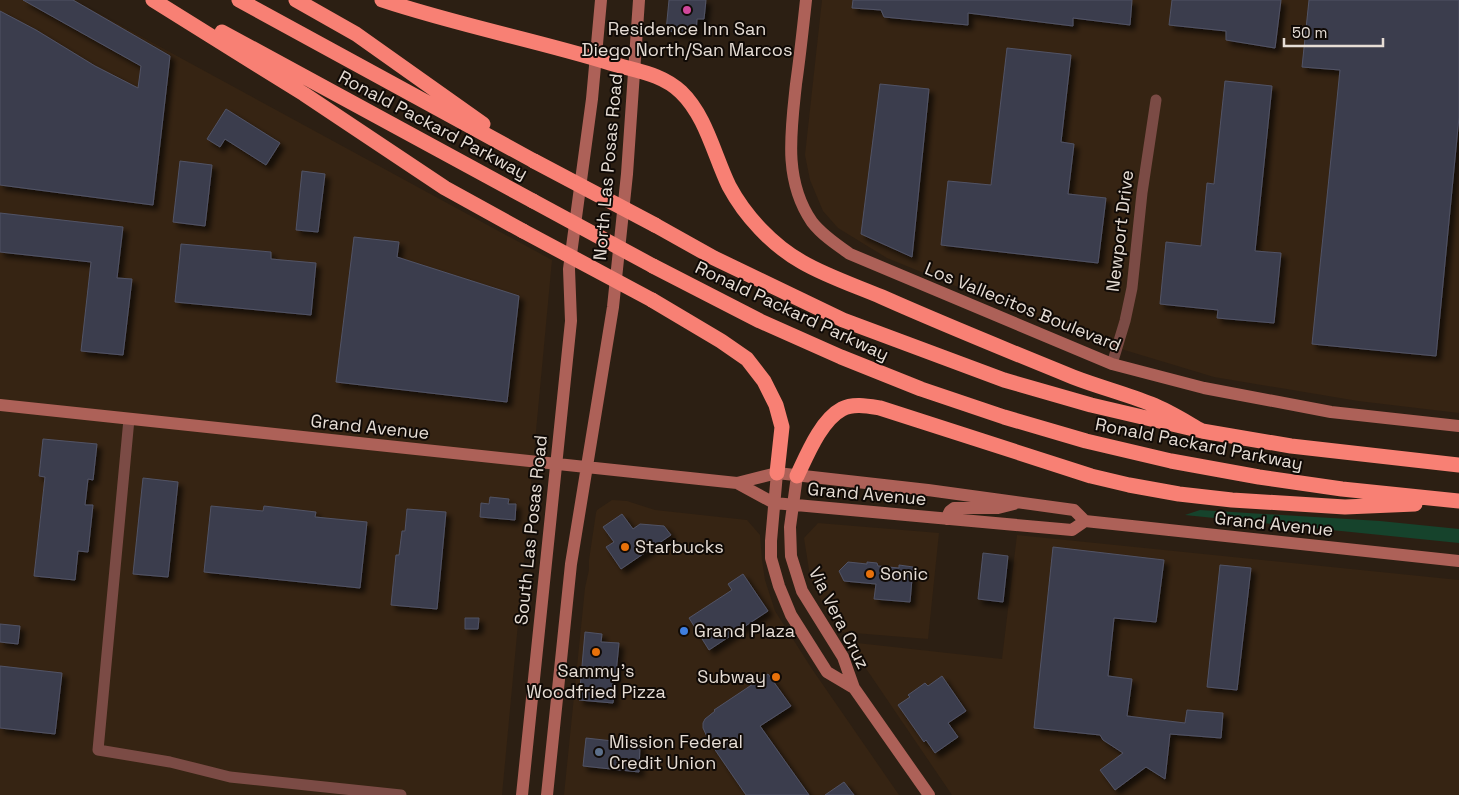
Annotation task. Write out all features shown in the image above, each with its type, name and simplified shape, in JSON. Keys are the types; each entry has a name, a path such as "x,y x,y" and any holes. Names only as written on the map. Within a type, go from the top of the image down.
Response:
{"highway":[{"path":"153,0 304,94 445,188 652,300 721,341 747,359 764,381 776,405 782,428 777,473"},
{"name":"Ronald Packard Parkway","path":"164,0 653,266 760,321 850,361 922,389 1086,441 1171,461 1259,478 1459,502"},
{"name":"Ronald Packard Parkway","path":"239,0 714,258 843,320 923,351 1004,380 1082,403 1202,431 1291,446 1459,465"},
{"path":"296,0 356,34 534,161"},
{"path":"382,0 431,16 654,74 668,81 682,93 695,109 730,187 746,211 769,237 802,262 1068,375 1153,404 1202,431"},
{"path":"797,476 809,451 829,418 843,408 861,405 880,408 940,426 1091,476 1179,494 1232,500 1345,507 1459,502"}],"main road":[{"name":"North Las Posas Road","path":"569,269 596,59 601,0"},
{"name":"North Las Posas Road","path":"587,467 613,307 627,174 639,0"},
{"name":"Los Vallecitos Boulevard","path":"806,0 792,118 790,154 793,176 799,196 813,222 831,240 850,254 1112,364 1204,388 1331,412 1459,426"},
{"name":"South Las Posas Road","path":"522,795 571,321 569,269"},
{"name":"Grand Avenue","path":"0,405 737,483 777,473 928,490 1074,510 1085,521 1459,561"},
{"path":"547,795 571,564 587,467"},
{"name":"Via Vera Cruz","path":"777,473 771,541 772,558 779,586 790,615 827,672 854,688"},
{"name":"Via Vera Cruz","path":"797,476 790,526 791,556 802,591 843,657 854,688 929,795"},
{"name":"Grand Avenue","path":"737,483 774,503 792,505 1072,530 1085,521"},
{"path":"946,519 950,510 954,508 998,508 1020,502"}],"street":[{"name":"Newport Drive","path":"1112,364 1132,288 1142,193 1156,100"},
{"path":"129,419 98,750 170,762 230,777 401,795"}],"shaded area":[{"path":"0,0 74,0 552,260 502,795 0,795"},
{"path":"822,0 1459,0 1459,413 1358,401 1214,377 1078,336 887,258 838,228 823,211 810,180 805,155"},
{"name":"Grand Plaza","path":"612,500 627,501 655,510 747,520 760,535 765,580 775,611 812,669 899,795 564,795 585,588 596,513 597,510"},
{"path":"818,523 939,533 928,639 842,632 824,606 810,576 804,538"},
{"path":"1017,535 1459,580 1459,795 952,795 848,642 1002,659"}],"green space":[{"path":"1200,510 1380,521 1459,529 1459,543 1185,515"}],"building":[{"path":"23,0 73,0 170,56 153,205 0,185 0,11 36,30 95,66 138,88 141,66"},
{"name":"Residence Inn San Diego North/San Marcos","path":"669,0 706,0 704,19 697,19 696,34 666,31"},
{"path":"853,0 1132,0 1130,25 1073,18 1073,26 968,13 968,25 884,17 881,10 852,8"},
{"path":"1172,0 1281,0 1275,48 1226,40 1226,31 1169,25"},
{"path":"1309,0 1459,0 1459,117 1436,356 1312,344 1340,70 1302,67"},
{"path":"1007,48 1071,55 1061,142 1074,144 1068,194 1106,198 1098,263 941,245 948,181 991,185"},
{"path":"1225,81 1272,86 1255,251 1281,253 1274,323 1217,318 1218,310 1160,304 1166,242 1201,246 1207,183 1214,184"},
{"path":"880,84 929,89 912,257 861,234"},
{"path":"226,109 280,143 266,165 225,139 220,147 207,139"},
{"path":"180,161 212,165 205,226 173,222"},
{"path":"302,171 325,174 318,232 296,230"},
{"path":"0,213 123,227 117,278 132,279 123,355 81,351 91,262 0,252"},
{"path":"354,237 399,242 397,257 519,296 507,402 336,382"},
{"path":"181,244 271,252 271,259 316,263 311,315 175,302"},
{"path":"43,439 97,444 93,480 88,479 85,505 93,505 88,552 78,551 75,580 34,576 45,477 39,476"},
{"path":"143,478 178,482 168,577 133,574"},
{"path":"490,497 509,499 508,504 516,504 515,520 480,517 481,503 489,504"},
{"path":"211,506 263,511 264,506 316,512 315,517 367,522 360,588 204,572"},
{"path":"407,509 446,512 437,609 391,605 396,555 399,555 402,531 405,531"},
{"path":"622,514 633,529 640,524 664,526 671,535 621,569 606,547 614,542 603,527"},
{"path":"1053,547 1164,560 1156,622 1114,618 1108,676 1132,679 1127,716 1185,723 1187,710 1223,713 1221,738 1170,734 1165,779 1146,767 1115,790 1100,770 1123,753 1103,740 1100,735 1034,728"},
{"path":"983,553 1008,556 1003,602 978,599"},
{"path":"848,562 877,563 878,566 899,568 899,565 913,567 910,602 874,599 876,584 844,581 839,571"},
{"path":"1220,565 1251,568 1237,690 1207,687"},
{"path":"743,574 768,611 709,650 689,618 732,590 728,584"},
{"path":"465,618 479,618 478,629 465,629"},
{"path":"0,624 20,626 18,644 0,642"},
{"path":"585,632 602,634 601,642 619,643 613,703 579,700"},
{"path":"0,666 62,673 55,734 0,728"},
{"path":"768,674 791,706 760,726 809,795 746,795 709,741 703,728 705,719 714,710"},
{"path":"942,676 966,711 948,723 958,737 935,753 926,740 924,742 898,705 925,683 928,686"},
{"path":"586,738 640,744 639,772 583,766"},
{"path":"844,782 854,795 825,795"}],"place":[{"name":"Residence Inn San Diego North/San Marcos","path":"687,10"},
{"name":"Starbucks","path":"625,547"},
{"name":"Sonic","path":"870,574"},
{"name":"Grand Plaza","path":"684,631"},
{"name":"Sammy's Woodfried Pizza","path":"596,652"},
{"name":"Subway","path":"776,677"},
{"name":"Mission Federal Credit Union","path":"599,752"}]}
